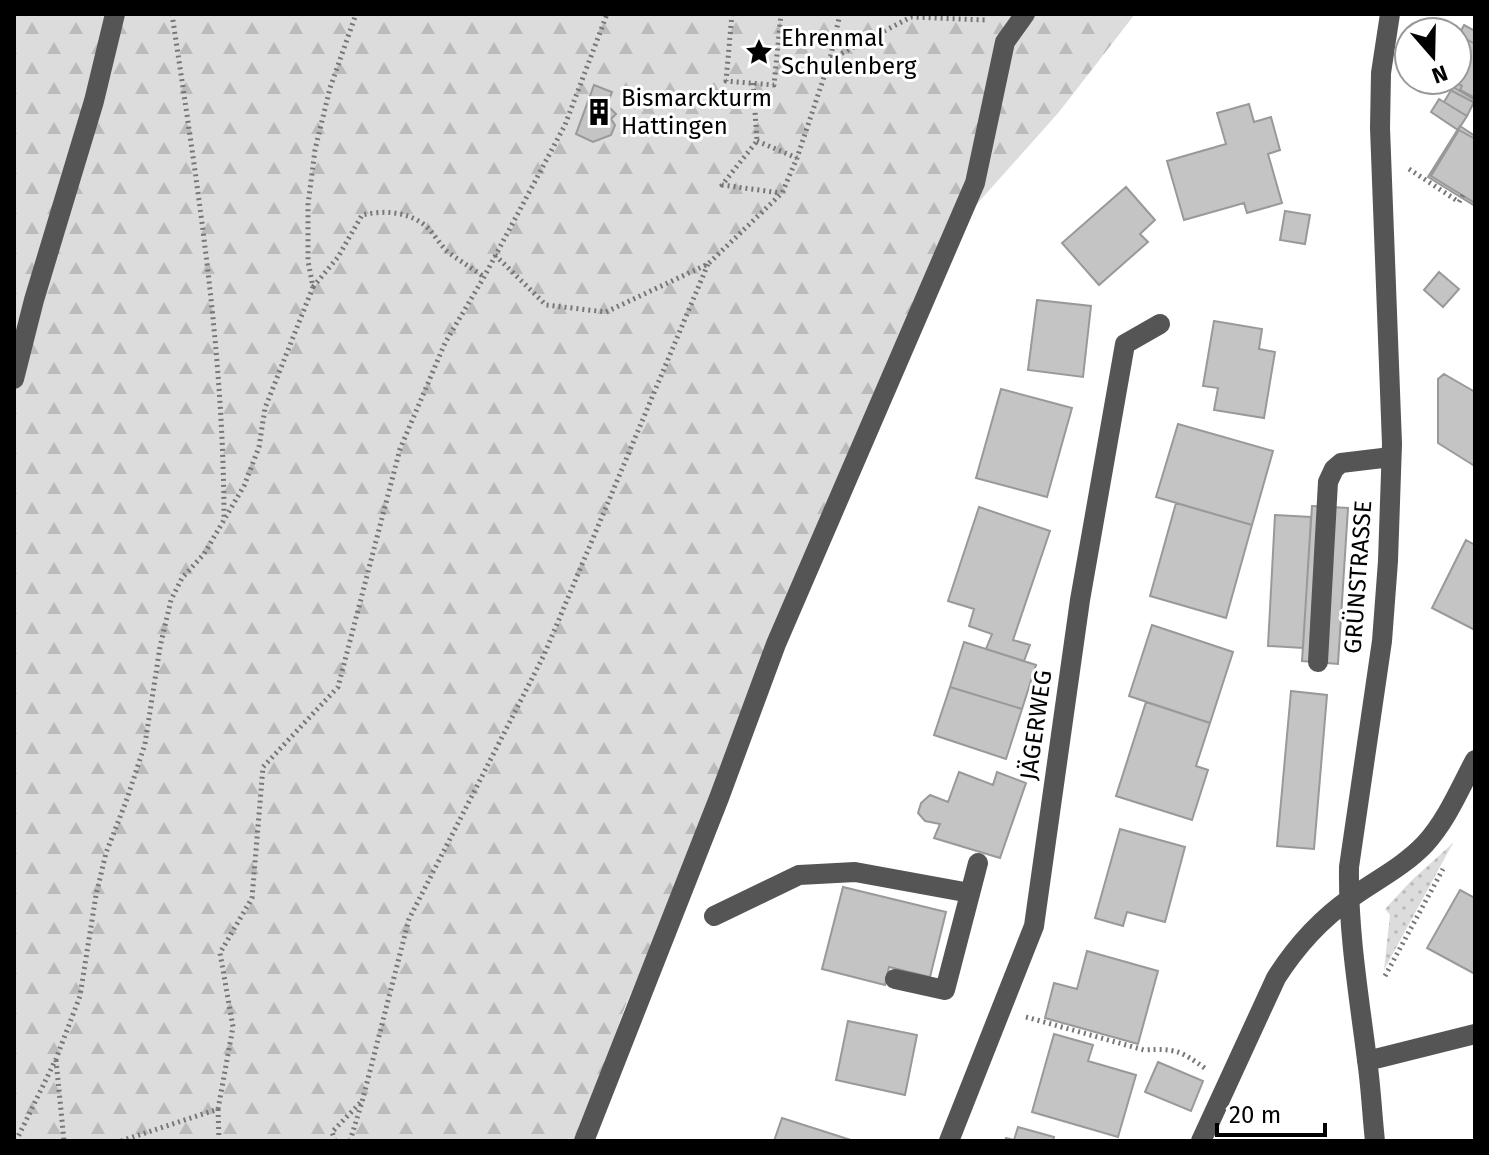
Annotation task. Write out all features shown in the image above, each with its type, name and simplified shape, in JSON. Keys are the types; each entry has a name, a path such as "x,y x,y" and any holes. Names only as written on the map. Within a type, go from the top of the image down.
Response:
{"street":[{"path":"14,379 34,300 94,101 115,14"},
{"name":"GRÜNSTRASSE","path":"1375,1141 1353,959 1349,867 1382,641 1388,561 1391,457 1381,73 1390,14"},
{"path":"584,1141 776,644 975,183 1005,42 1020,16"},
{"name":"JÄGERWEG","path":"949,1141 1034,926 1080,600 1125,344 1160,324"},
{"path":"1318,662 1328,482 1341,463 1391,457"},
{"path":"1201,1141 1276,978 1288,959 1305,939 1349,900 1398,867 1427,842 1475,760"},
{"path":"895,979 945,990 978,863"},
{"path":"714,916 799,875 855,872 970,893"},
{"path":"1367,1061 1475,1034"}],"path":[{"path":"172,14 214,326 222,415 224,522"},
{"path":"313,287 308,261 308,205 315,150 330,88 356,14"},
{"path":"219,1141 218,1109 233,1027 220,953 252,898 263,767 338,687 400,449 445,343 565,125 607,14"},
{"path":"732,14 726,81 774,85 781,14"},
{"path":"495,255 546,305 606,312 708,264 782,193 830,59 840,14"},
{"path":"830,59 911,17 1020,16"},
{"path":"753,83 757,141 722,185 782,193"},
{"path":"757,141 797,158"},
{"path":"1381,152 1459,202 1463,195"},
{"path":"16,1141 56,1059 80,996 96,895 106,853 145,744 160,647 171,600 182,578 204,554 244,486 259,447 265,408 313,287 338,257 362,215 378,212 416,219 446,250 484,277"},
{"path":"350,1141 409,919 544,655 708,264"},
{"path":"1361,1019 1447,862"},
{"path":"1032,1019 1144,1050 1182,1052 1214,1075"},
{"path":"56,1059 64,1141"},
{"path":"335,1141 332,1132 362,1102"},
{"path":"121,1141 218,1109"}],"green space":[{"path":"14,14 1135,14 1059,112 943,242 716,795 625,1007 577,1141 14,1141"},
{"path":"1453,843 1384,970 1390,915 1385,909"}],"building":[{"path":"1473,30 1475,31 1475,103 1462,96 1473,96"},
{"path":"1473,43 1475,44 1475,98 1471,96"},
{"name":"Bismarckturm Hattingen","path":"594,85 612,92 607,105 616,114 611,119 615,125 611,135 593,142 576,134"},
{"path":"1448,96 1468,96 1475,100 1467,116 1444,102"},
{"path":"1439,99 1467,116 1458,130 1431,112"},
{"path":"1249,104 1254,122 1271,117 1280,150 1268,154 1282,203 1247,213 1244,203 1184,220 1167,161 1226,144 1217,113"},
{"path":"1460,126 1475,136 1475,206 1428,177"},
{"path":"1459,130 1475,139 1475,203 1431,176"},
{"path":"1126,187 1155,220 1140,234 1148,242 1099,285 1062,243"},
{"path":"1285,211 1310,215 1305,244 1280,240"},
{"path":"1439,272 1459,289 1443,307 1424,290"},
{"path":"1037,300 1091,306 1083,377 1028,370"},
{"path":"1214,321 1262,329 1259,349 1275,352 1264,418 1214,410 1218,388 1203,386"},
{"path":"1444,374 1475,392 1473,465 1438,443 1438,379"},
{"path":"1001,389 1072,408 1047,497 976,478"},
{"path":"1178,424 1273,451 1252,525 1156,497"},
{"path":"1176,503 1252,525 1226,618 1150,596"},
{"path":"1312,506 1348,508 1338,664 1302,661"},
{"path":"979,507 1050,531 1013,640 1030,645 1024,661 986,649 992,634 969,626 974,609 948,601"},
{"path":"1275,515 1311,517 1303,648 1268,646"},
{"path":"1466,540 1475,545 1475,630 1432,608"},
{"path":"1152,625 1233,652 1210,723 1129,696"},
{"path":"964,642 1036,665 1022,709 950,687"},
{"path":"950,687 1022,709 1006,759 934,735"},
{"path":"1291,691 1327,695 1314,849 1277,846"},
{"path":"1146,702 1210,723 1196,766 1208,770 1192,820 1116,796"},
{"path":"959,772 993,785 997,772 1026,783 1000,858 934,838 940,824 925,821 918,813 921,803 930,795 948,802"},
{"path":"1120,829 1185,847 1165,922 1127,912 1123,926 1095,918"},
{"path":"843,887 946,912 930,977 889,967 885,985 822,969"},
{"path":"1460,890 1475,898 1475,974 1427,948"},
{"path":"1087,951 1158,971 1138,1044 1045,1018 1054,983 1077,989"},
{"path":"848,1021 917,1035 905,1095 836,1080"},
{"path":"1054,1034 1093,1045 1088,1061 1136,1075 1118,1137 1032,1112"},
{"path":"1158,1062 1203,1081 1191,1111 1145,1092"},
{"path":"782,1118 854,1141 774,1141"},
{"path":"1018,1127 1054,1137 1053,1141 1005,1141 1006,1138 1014,1140"}],"place":[{"name":"Ehrenmal Schulenberg","path":"759,52"},
{"name":"Bismarckturm Hattingen","path":"599,112"}]}
